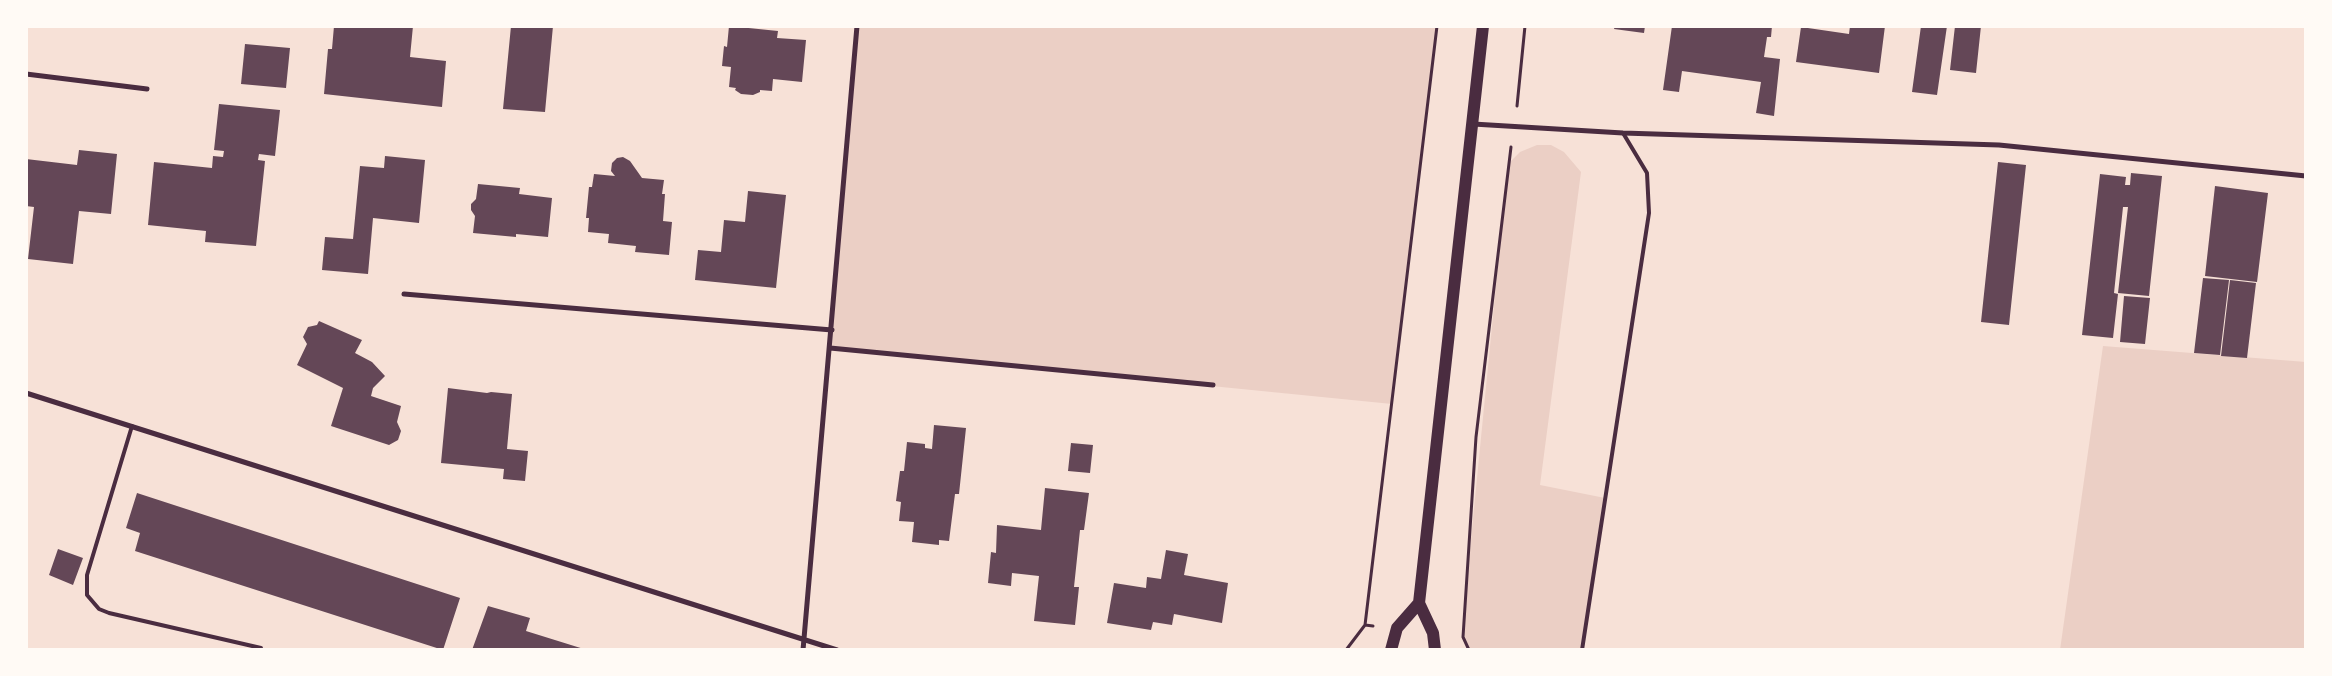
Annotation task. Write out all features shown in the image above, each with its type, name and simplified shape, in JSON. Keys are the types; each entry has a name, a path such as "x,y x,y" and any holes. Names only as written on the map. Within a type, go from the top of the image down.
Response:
{"main road":[{"path":"1434,650 1433,633 1419,603 1483,26"},
{"path":"1390,650 1397,628 1419,603"}],"street":[{"path":"803,650 832,330 856,26"},
{"path":"26,74 147,89"},
{"path":"1473,124 1624,133 1999,145 2306,176"},
{"path":"404,294 832,330"},
{"path":"830,348 1213,385"},
{"path":"26,393 837,650"}],"lane":[{"path":"1582,650 1649,213 1647,173 1624,133"},
{"path":"132,426 87,575 86,585 92,602 109,613 261,648"}],"path":[{"path":"1346,650 1365,625 1437,26"},
{"path":"1469,650 1463,637 1476,437 1525,26"},
{"path":"1365,625 1397,628"}],"shaded area":[{"path":"857,26 1437,26 1392,404 830,348"},
{"path":"1537,145 1551,145 1564,152 1581,172 1540,485 1605,498 1583,650 1469,650 1463,637 1465,600 1508,164 1520,152"},
{"path":"2103,346 2306,362 2306,650 2060,650"}],"building":[{"path":"334,26 413,26 410,57 446,61 442,107 324,94 328,49 332,49"},
{"path":"511,26 553,26 545,112 503,109"},
{"path":"729,26 778,31 777,38 806,40 802,82 773,79 772,91 760,90 760,92 753,95 741,94 735,90 736,88 729,87 731,67 722,66 724,46 727,47"},
{"path":"1615,26 1645,26 1644,33 1614,29"},
{"path":"1672,26 1772,26 1771,37 1767,37 1764,57 1780,59 1774,116 1756,113 1761,82 1682,71 1679,92 1663,90"},
{"path":"1850,26 1885,26 1879,73 1796,62 1801,27 1849,34"},
{"path":"1921,26 1947,26 1937,95 1912,92"},
{"path":"1955,26 1981,26 1976,73 1950,70"},
{"path":"245,44 290,48 286,88 241,84"},
{"path":"219,104 280,110 275,156 259,154 258,160 265,161 256,246 205,242 206,231 148,225 154,162 212,168 213,156 223,157 224,151 214,150"},
{"path":"79,150 117,154 111,214 79,211 73,264 28,259 34,207 26,206 26,159 77,165"},
{"path":"385,156 425,160 419,223 373,218 368,274 322,270 325,237 353,239 360,166 384,168"},
{"path":"623,157 630,161 642,178 664,180 662,194 665,194 663,221 672,222 669,255 635,252 636,246 608,243 609,234 588,232 589,218 586,218 589,187 592,187 594,174 615,176 611,171 612,163 617,158"},
{"path":"1998,162 2026,165 2009,325 1981,322"},
{"path":"2131,173 2162,176 2149,296 2118,293 2128,207 2123,207 2114,293 2118,294 2113,338 2082,335 2100,174 2126,177 2125,185 2130,185"},
{"path":"478,184 520,188 519,194 552,198 548,237 516,234 516,237 473,233 475,216 471,210 471,204 476,199"},
{"path":"2215,186 2268,193 2257,282 2205,276"},
{"path":"748,191 786,195 776,288 695,280 698,250 721,252 724,220 745,222"},
{"path":"2203,278 2229,280 2220,355 2194,353"},
{"path":"2230,280 2256,283 2247,358 2221,356"},
{"path":"2124,296 2150,298 2145,344 2120,342"},
{"path":"319,321 362,340 355,353 372,362 385,376 373,388 371,396 401,406 397,422 401,431 398,440 389,445 331,426 343,388 297,365 307,344 303,337 308,327 317,325"},
{"path":"448,388 512,394 507,449 528,451 525,481 503,479 504,469 441,463"},
{"path":"934,425 966,428 959,494 955,494 949,541 939,540 939,545 912,542 914,522 899,521 901,502 896,501 900,471 904,471 907,442 925,444 925,448 932,449"},
{"path":"1071,443 1093,445 1090,473 1068,471"},
{"path":"1045,488 1089,493 1084,530 1080,530 1074,587 1079,587 1075,625 1034,621 1039,576 1012,573 1011,586 988,583 991,552 996,553 997,525 1041,530"},
{"path":"137,493 460,598 443,650 135,551 140,533 126,528"},
{"path":"58,549 83,558 73,585 49,575"},
{"path":"1166,550 1188,554 1184,575 1228,583 1222,623 1174,614 1172,625 1153,622 1151,630 1107,623 1114,583 1146,588 1147,577 1161,579"},
{"path":"488,606 530,618 526,631 587,650 472,650"}]}
